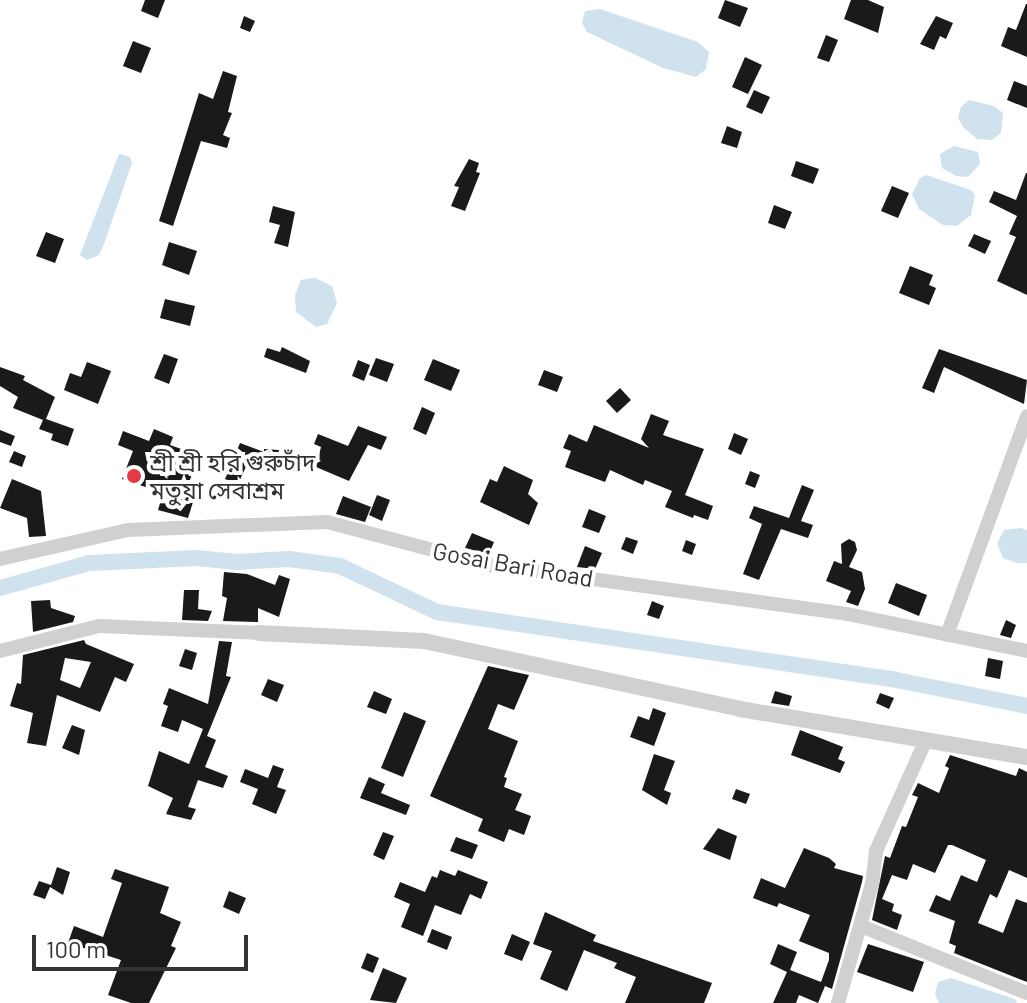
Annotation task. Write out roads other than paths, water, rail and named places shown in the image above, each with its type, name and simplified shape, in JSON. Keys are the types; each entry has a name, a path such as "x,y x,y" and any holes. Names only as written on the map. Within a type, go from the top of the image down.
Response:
{"street":[{"path":"947,635 1027,416"},
{"name":"Gosai Bari Road","path":"0,559 128,530 327,522 490,565 847,614 1027,651"},
{"path":"0,651 99,626 424,641 740,709 1027,757"},
{"path":"838,1003 861,926 876,851 926,740"},
{"path":"861,926 1027,993"}],"water":[{"path":"600,9 698,42 709,52 706,69 696,77 663,68 587,32 582,23 585,11"},
{"path":"969,100 994,106 1003,113 1001,133 992,140 977,139 958,118 961,107"},
{"path":"954,146 978,152 980,164 968,177 956,176 942,168 940,154"},
{"path":"119,154 130,157 132,163 99,255 87,260 80,255"},
{"path":"926,175 971,190 975,195 971,215 957,226 943,225 919,209 912,194 920,178"},
{"path":"315,278 332,286 337,303 327,324 316,327 296,312 295,295 301,280"},
{"path":"1004,530 1027,530 1027,563 1003,558 997,544"},
{"path":"951,978 1015,999 1017,1003 939,1003 935,994 938,982"}],"waterway":[{"path":"0,588 89,563 196,558 238,562 289,559 340,566 437,612 896,680 1027,706"}],"place":[{"name":"শ্রী শ্রী হরি গুরুচাঁদ মতুয়া সেবাশ্রম","path":"134,476"}]}
